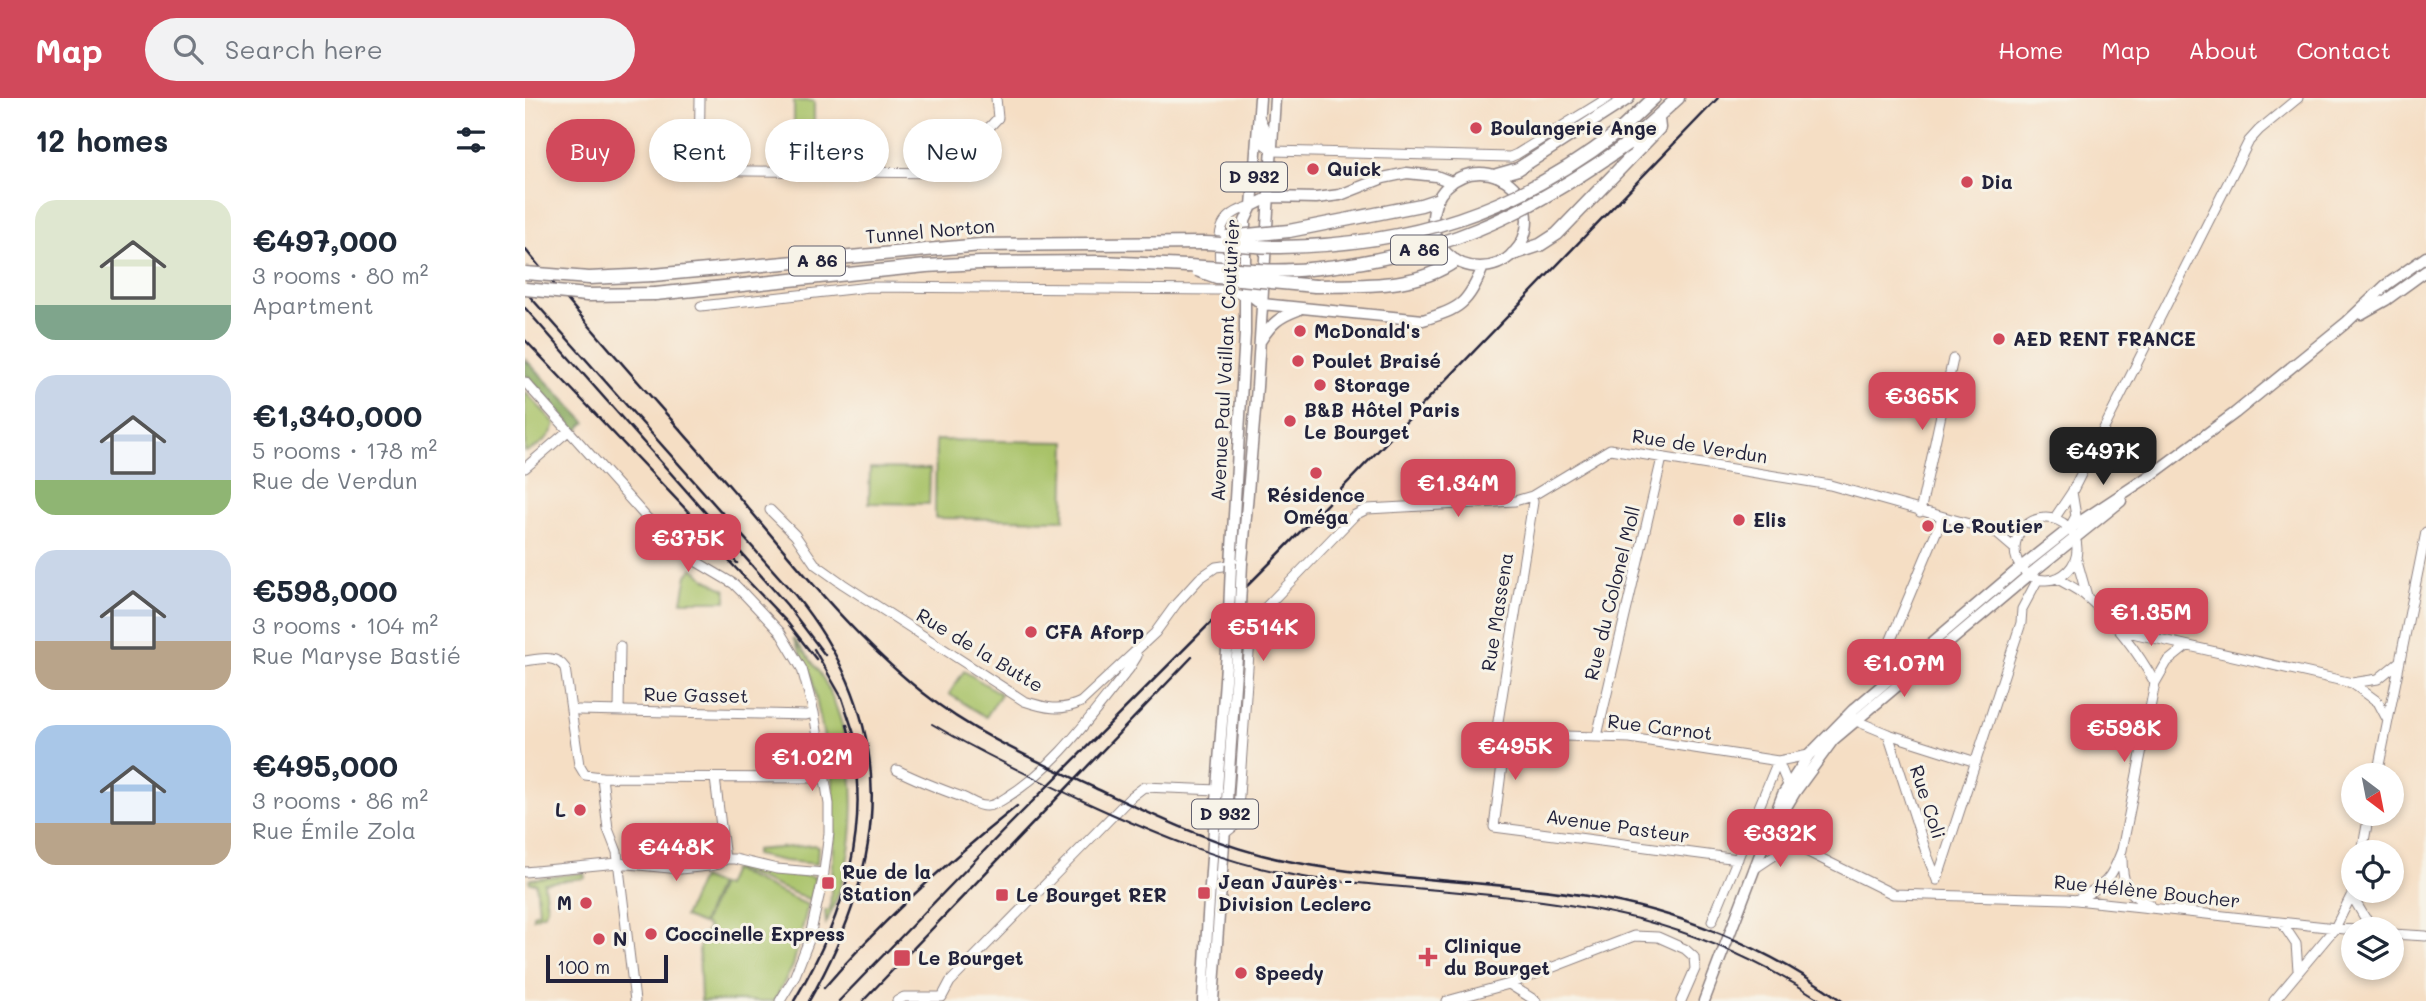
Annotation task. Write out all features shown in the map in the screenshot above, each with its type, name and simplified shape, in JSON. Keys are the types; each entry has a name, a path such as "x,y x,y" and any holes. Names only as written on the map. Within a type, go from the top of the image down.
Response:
{"highway":[{"path":"1497,175 1518,169 1628,98"},
{"name":"A 86","path":"1205,243 1310,246 1361,242 1428,230 1504,202 1572,165 1618,132 1654,98"},
{"name":"A 86","path":"1187,266 1308,269 1362,262 1442,244 1477,231 1548,197 1579,178 1658,119 1678,98"},
{"path":"1513,254 1540,246 1557,234 1659,128 1658,119"},
{"path":"1205,243 1224,237 1260,236 1310,228 1436,200"},
{"name":"Tunnel Norton","path":"525,273 589,278 653,275 981,245 1205,243"},
{"path":"1187,266 1217,278 1315,286 1380,285 1445,268 1455,261"},
{"name":"Tunnel Norton","path":"525,289 587,295 655,294 926,266 980,263 1101,262 1187,266"}],"main road":[{"name":"Avenue Paul Vaillant Couturier","path":"1237,564 1259,343 1245,254 1245,221 1252,206 1260,98"},
{"name":"Avenue Paul Vaillant Couturier","path":"1237,564 1242,397 1253,298 1270,197 1275,98"},
{"path":"1252,206 1270,197 1316,198 1340,195 1383,178 1407,173 1436,176 1451,182"},
{"path":"1473,173 1497,175 1509,182 1518,192 1527,217 1526,230 1521,243 1504,261 1483,267 1464,265 1444,252 1437,240 1432,213 1436,200 1451,182 1473,173"},
{"path":"1766,839 1817,760 1854,720 2011,590 2072,534 2242,407 2347,322 2380,291 2426,257"},
{"path":"1253,298 1303,308 1423,320 1447,313 1471,295 1483,267"},
{"path":"2347,322 2386,300 2426,271"},
{"path":"1259,343 1271,324 1280,317 1303,308"},
{"name":"D 932","path":"1213,1001 1239,628 1237,564"},
{"name":"D 932","path":"1203,1001 1210,868 1228,636 1237,564"},
{"path":"1704,1001 1773,815 1788,785 1809,755 1853,710 1894,675 2029,574"}],"street":[{"path":"700,98 700,119"},
{"path":"751,171 946,173 997,118 996,98"},
{"path":"1273,151 1510,157 1608,98"},
{"path":"2054,519 2072,492 2243,151 2259,130 2298,98"},
{"name":"Avenue Paul Vaillant Couturier","path":"1259,116 1266,132 1265,144 1273,151"},
{"path":"1220,290 1221,226 1228,217 1252,206"},
{"path":"701,306 869,288 1220,290 1253,298"},
{"path":"1920,512 1953,359"},
{"path":"525,382 646,517 697,562 734,584 780,632 802,669 814,713 829,804 829,823 824,873 802,961 780,1001"},
{"path":"526,466 568,431"},
{"name":"Rue de Verdun","path":"1224,834 1237,824 1250,639 1255,624 1266,607 1355,515 1367,509 1483,503 1532,496 1610,449 1830,485 1994,531 2020,532"},
{"name":"Rue du Colonel Moll","path":"1597,736 1662,458"},
{"path":"2072,492 2076,516 2072,534 2087,596"},
{"name":"Rue Massena","path":"1494,827 1501,734 1532,496"},
{"name":"Rue de la Butte","path":"770,510 795,535 815,564 865,600 1024,701 1049,709 1069,708 1081,702 1144,644 1200,578 1216,567 1237,564"},
{"path":"1894,675 1886,669 1882,661 1942,518"},
{"path":"1854,720 1888,734 1976,762 2021,623 2029,574 2015,549 2020,532 2035,520 2054,519 2072,534"},
{"name":"Rue de Verdun","path":"1994,531 2015,549"},
{"path":"2379,763 2426,532"},
{"path":"2056,578 2065,574 2076,557"},
{"path":"2029,574 2056,578 2087,596 2119,631 2144,663 2155,683"},
{"path":"2011,590 2022,609"},
{"path":"2119,631 2352,683 2378,679 2400,662"},
{"path":"897,770 930,786 988,806 1031,782 1056,758 1129,669 1144,644"},
{"path":"619,710 620,646"},
{"path":"2076,900 2107,882 2114,872 2122,850 2155,683 2167,662 2187,646"},
{"path":"525,661 550,659 561,663 565,668 582,772 589,776 824,778"},
{"path":"2352,683 2378,702 2388,719"},
{"name":"Rue Gasset","path":"578,710 814,713"},
{"name":"Rue Carnot","path":"1501,734 1630,738 1778,761 1809,755"},
{"name":"Rue Coli","path":"1888,734 1937,880 1976,762"},
{"path":"1778,761 1788,785"},
{"path":"1712,921 1778,761"},
{"path":"602,777 607,824 617,852 635,1001"},
{"path":"715,778 725,859"},
{"path":"900,999 944,999 950,982 1137,792 1144,788 1217,790"},
{"name":"Avenue Pasteur","path":"1494,827 1738,859"},
{"name":"Rue Hélène Boucher","path":"1766,839 1790,845 1893,894 2076,900 2341,929"},
{"path":"1754,869 1790,845"},
{"path":"2122,850 2122,876 2130,891 2139,900 2164,909"},
{"path":"525,872 618,863 680,869 735,859 778,869 824,873"},
{"path":"2274,1001 2335,928 2348,903"},
{"path":"2282,923 2296,944 2298,970"},
{"path":"2404,935 2426,936"},
{"path":"1447,1001 1468,998 1509,984 1634,936 1658,937 1685,949 1694,957 1695,969 1681,1001"},
{"path":"1509,984 1537,1001"}],"green space":[{"path":"794,101 814,101 814,119 794,119"},
{"path":"525,359 586,422 577,431 525,374"},
{"path":"525,392 555,423 544,441 525,452"},
{"path":"936,440 1066,442 1064,520 935,518"},
{"path":"870,468 930,469 929,504 869,503"},
{"path":"693,568 726,590 726,601 682,601 687,575"},
{"path":"793,638 830,692 840,719 852,778 851,838 846,867 826,923 825,910 830,910 834,843 833,781 811,674"},
{"path":"964,671 1001,694 986,717 949,694"},
{"path":"814,845 818,847 817,864 755,855 755,850"},
{"path":"737,863 815,877 811,900 735,869"},
{"path":"732,870 808,905 793,966 774,1001 701,1001 699,948 708,927 703,924 720,885 725,886"},
{"path":"584,873 585,878 544,883 547,907 545,913 533,918 533,914 539,912 536,883 530,883 529,879"},
{"path":"701,878 718,885 702,924 684,917"}],"tram line":[{"path":"932,724 988,755 1083,801 1138,826 1221,857 1309,878 1557,903 1638,919 1733,952 1822,1001"}],"railway":[{"path":"839,1001 1009,825 1271,562 1718,98"},
{"path":"525,249 846,621 922,692 984,733 1142,810 1238,848 1325,868 1550,891 1655,911 1753,948 1842,1001"},
{"path":"525,291 795,595 829,644 853,694 867,744 872,795 868,846 855,897 836,949 809,1001"},
{"path":"525,308 787,605 825,655"},
{"path":"525,340 737,563"},
{"path":"728,560 787,622 816,659"},
{"path":"814,649 842,698 854,734"},
{"path":"863,1001 1192,657"},
{"path":"794,1001 827,936 850,868 858,798 855,762 847,725"},
{"path":"824,988 916,892 1017,806"}],"place":[{"name":"Boulangerie Ange","path":"1476,128"},
{"name":"Quick","path":"1313,169"},
{"name":"Dia","path":"1967,182"},
{"name":"McDonald's","path":"1300,331"},
{"name":"AED RENT FRANCE","path":"1999,339"},
{"name":"Poulet Braisé","path":"1298,361"},
{"name":"Storage","path":"1320,385"},
{"name":"B&B Hôtel Paris Le Bourget","path":"1290,421"},
{"name":"Résidence Oméga","path":"1316,473"},
{"name":"Elis","path":"1739,520"},
{"name":"Le Routier","path":"1928,526"},
{"name":"CFA Aforp","path":"1031,632"},
{"name":"L","path":"580,810"},
{"name":"Rue de la Station","path":"828,883"},
{"name":"Jean Jaurès - Division Leclerc","path":"1204,893"},
{"name":"Le Bourget RER","path":"1002,895"},
{"name":"M","path":"586,903"},
{"name":"Coccinelle Express","path":"651,934"},
{"name":"N","path":"599,939"},
{"name":"Clinique du Bourget","path":"1428,957"},
{"name":"Le Bourget","path":"902,958"},
{"name":"Speedy","path":"1241,973"}]}
